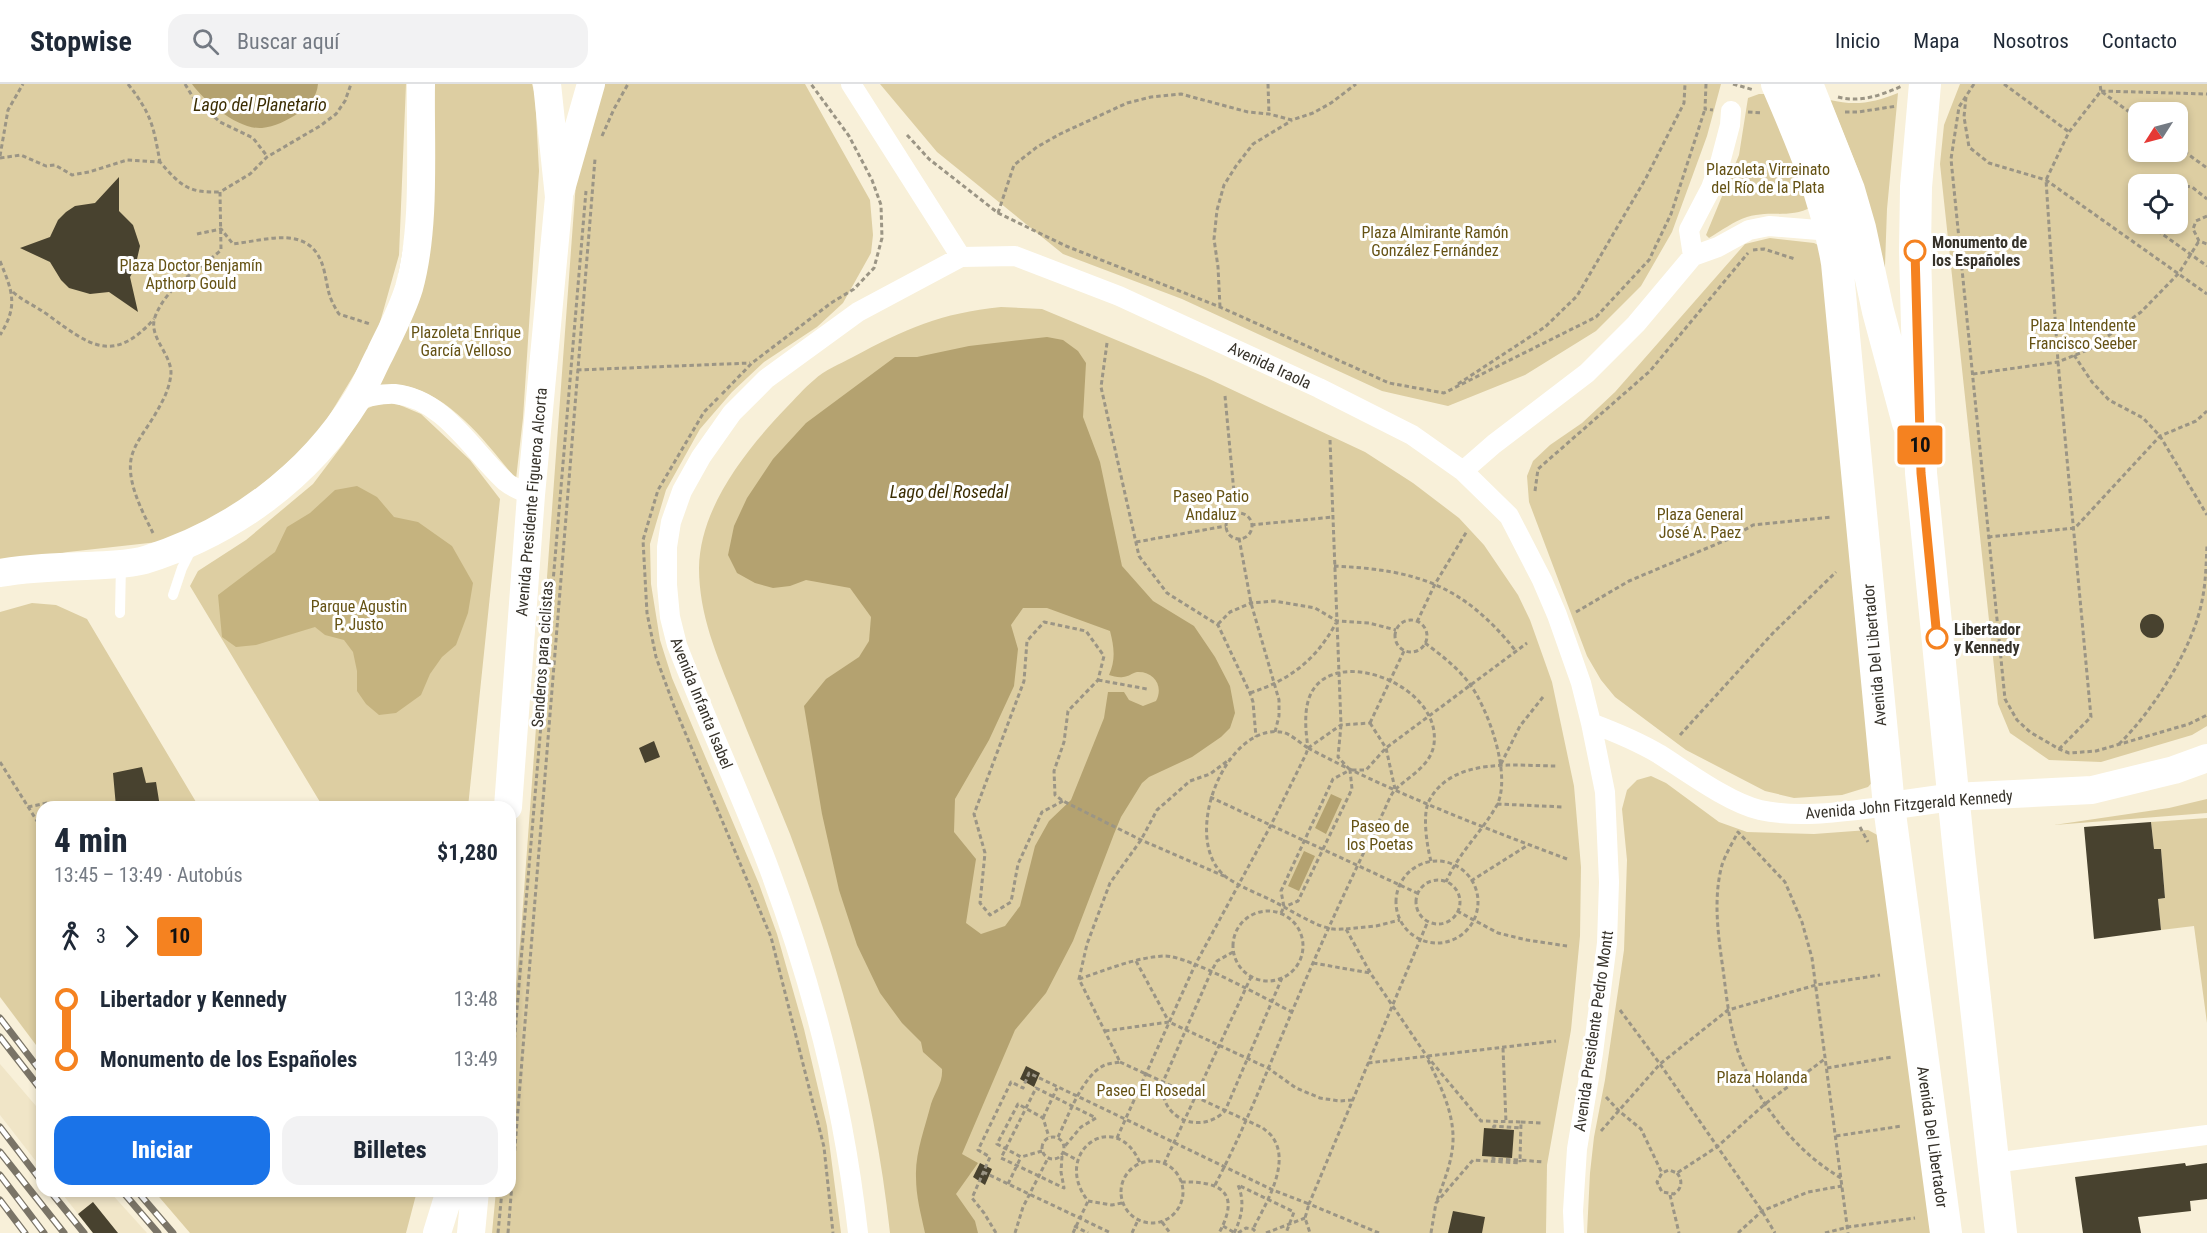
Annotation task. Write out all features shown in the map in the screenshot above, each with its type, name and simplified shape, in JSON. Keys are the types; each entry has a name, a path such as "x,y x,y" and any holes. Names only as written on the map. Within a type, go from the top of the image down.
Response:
{"main road":[{"path":"0,573 121,564 161,554 196,540 250,511 301,470 326,443 358,398 409,288 417,241 420,194 421,84"},
{"name":"Avenida Presidente Figueroa Alcorta","path":"508,801 531,495 559,197 547,84"},
{"name":"Avenida Presidente Figueroa Alcorta","path":"559,197 591,84"},
{"path":"1807,84 1849,190 1921,473"},
{"path":"1925,84 1916,187 1915,251 1921,473 1953,797 2001,1233"},
{"name":"Avenida Del Libertador","path":"1767,87 1817,182 1831,231 1838,274 1889,806 1946,1233"},
{"name":"Avenida John Fitzgerald Kennedy","path":"1889,806 1953,797 2092,790 2174,770 2207,758"},
{"path":"437,1233 448,1197"},
{"path":"471,1233 474,1197"}],"street":[{"path":"851,84 961,257"},
{"path":"1693,256 1689,230 1711,188 1730,125 1722,110"},
{"path":"1463,471 1494,444 1587,374 1636,324 1693,256 1718,247 1749,230 1769,226 1831,231"},
{"name":"Avenida Iraola","path":"961,257 1015,256 1119,296 1373,415 1412,435 1463,471"},
{"name":"Avenida Infanta Isabel","path":"858,1233 834,1085 807,978 767,862 677,645 670,617 667,547 671,522 682,491 701,457 732,413 766,379 858,312 961,257"},
{"path":"358,398 392,393 408,396 427,404 465,437 508,483 531,495"},
{"name":"Avenida Presidente Pedro Montt","path":"1463,471 1509,516 1542,580 1569,646 1592,723 1605,792 1609,882 1607,943 1593,1053 1577,1149 1574,1233"},
{"name":"Avenida John Fitzgerald Kennedy","path":"1592,723 1639,744 1730,797 1758,810 1792,814 1889,806"},
{"path":"1993,1163 2207,1135"}],"lane":[{"path":"173,595 182,568 196,540"},
{"path":"120,613 121,564"}],"path":[{"path":"23,84 8,110 0,157 21,155 45,166 55,165 72,175 127,160 160,162"},
{"path":"128,84 152,121 160,162 185,187 201,193 220,192 250,174 267,157 320,126 336,114 345,101 351,84"},
{"path":"185,84 194,99 220,122 253,138 267,157"},
{"path":"600,141 628,84"},
{"path":"803,325 854,289 874,268 882,237 881,205 872,180 849,136 811,84"},
{"path":"1268,84 1269,114"},
{"path":"1220,307 1214,238 1217,210 1224,185 1254,144 1292,120 1313,113 1331,103 1356,84"},
{"path":"1444,393 1545,327 1577,296 1646,178 1674,124 1684,103 1685,84"},
{"path":"906,134 929,159 998,213 1066,246 1220,307 1389,383 1444,393 1596,316 1648,260 1671,214 1705,109 1706,84"},
{"path":"1733,84 1767,87"},
{"path":"1974,84 1959,107 1951,159 2005,699 2017,720 2030,732 2069,753 2118,745 2189,724 2207,715"},
{"path":"2004,84 2069,132"},
{"path":"2100,84 2101,91 2128,111"},
{"path":"2059,749 2091,717 2058,362 2046,180 2069,132 2101,91"},
{"path":"2101,91 2207,94"},
{"path":"998,213 1014,165 1037,147 1060,134 1127,103 1151,97 1181,94 1248,112 1292,120"},
{"path":"1966,95 1964,117 1969,147 1989,163 2046,180 2207,294"},
{"path":"1834,111 1858,112 1897,106"},
{"path":"1705,109 1722,110"},
{"name":"Senderos para ciclistas","path":"516,1131 595,151"},
{"path":"2188,154 2207,168"},
{"path":"516,1021 587,182"},
{"path":"2188,187 2207,198"},
{"path":"13,292 90,344 105,347 123,345 154,320 171,291 221,250 220,192"},
{"path":"2207,216 2200,218 2194,225 2194,234 2199,241 2207,243"},
{"path":"221,229 233,244 281,237 300,239 318,255 324,270 328,296 339,314 391,331"},
{"path":"197,234 221,229"},
{"path":"2162,234 2207,266"},
{"path":"1974,374 2058,362 2090,349 2141,312 2179,273 2199,241"},
{"path":"1535,491 1538,469 1650,371 1750,251 1764,249 1795,259"},
{"path":"0,261 13,292 10,318 0,335"},
{"path":"154,320 155,336 168,358 171,370 170,380 164,400 133,453 130,466 145,516 161,554"},
{"path":"1107,342 1101,387 1139,556 1167,593 1218,625 1250,693 1256,737"},
{"path":"2074,355 2092,382 2109,400 2143,418 2160,436 2207,515"},
{"path":"571,369 752,363"},
{"path":"1225,396 1236,514"},
{"path":"1988,537 2075,528 2160,436 2196,422 2207,411"},
{"path":"1284,907 1298,901 1352,789 1350,770 1338,757 1341,724 1330,440"},
{"path":"1236,514 1244,514 1250,520 1251,525 1250,533 1239,538 1231,536 1226,526 1229,518 1236,514"},
{"path":"1251,525 1333,517"},
{"path":"1574,613 1629,581 1731,538 1753,525 1832,517"},
{"path":"648,523 643,540 644,574 647,613 656,657 771,937 824,1147 833,1233"},
{"path":"1136,542 1226,526"},
{"path":"1417,622 1467,531"},
{"path":"1239,538 1251,603 1278,700 1279,716 1275,732"},
{"path":"2118,745 2138,725 2189,641 2202,604 2207,546"},
{"path":"1334,566 1370,567 1403,573 1436,584 1462,598 1503,635 1515,651"},
{"path":"1680,735 1773,633 1836,572"},
{"path":"1218,625 1230,612 1251,603 1274,602 1315,608 1337,621 1369,623 1396,630"},
{"path":"1250,693 1274,685 1293,674 1314,655 1337,621"},
{"path":"1407,621 1417,622 1425,628 1425,643 1414,652 1404,651 1395,639 1396,630 1407,621"},
{"path":"1065,802 1041,812 1018,864 1011,902 990,915 980,903 985,853 974,814 1024,681 1027,641 1044,622 1086,631 1104,656 1098,680 1068,711 1064,741 1054,771 1055,795 1141,840 1225,876 1328,928 1376,926 1400,920"},
{"path":"1425,643 1447,659 1470,684 1489,720 1500,766 1501,788 1497,804 1453,866 1446,882"},
{"path":"1281,913 1284,907 1281,891 1333,779 1350,770 1366,770 1386,748 1527,643"},
{"path":"1370,723 1404,651"},
{"path":"1215,1185 1225,1167 1358,864 1395,789 1415,774 1429,759 1434,746 1434,733 1420,703 1405,689 1373,674 1352,671 1339,673 1320,681 1311,691 1306,703 1305,725 1308,748"},
{"path":"1098,680 1147,689"},
{"path":"1500,766 1520,726 1543,697"},
{"path":"1117,1138 1195,965 1271,825 1308,748 1341,724 1370,723"},
{"path":"1370,723 1386,748 1395,789"},
{"path":"1120,1062 1079,978 1087,944 1110,884 1141,840 1157,810 1190,780 1210,774 1256,737 1269,732 1284,732 1308,748 1350,770 1481,826 1567,859"},
{"path":"1225,876 1212,858 1207,838 1207,815 1210,797 1220,774 1234,756"},
{"path":"0,762 36,820"},
{"path":"1431,862 1426,843 1428,803 1439,788 1455,775 1480,767 1558,766"},
{"path":"1210,797 1418,893"},
{"path":"1497,804 1564,807"},
{"path":"28,807 36,805"},
{"path":"1841,1178 1810,1155 1784,1130 1765,1104 1742,1061 1728,1010 1716,899 1722,864 1738,832 1785,882 1802,922 1812,958 1826,1058 1848,1233"},
{"path":"1471,881 1528,844"},
{"path":"1431,862 1446,862 1453,866 1462,870 1471,881 1478,902 1474,920 1462,934 1446,943 1420,939 1411,934 1400,920 1395,902 1400,884 1411,870 1431,862"},
{"path":"1429,881 1446,882 1456,888 1459,895 1457,911 1449,921 1443,923 1428,921 1419,913 1416,906 1418,893 1422,885 1429,881"},
{"path":"1270,910 1281,913 1297,925 1303,945 1298,965 1282,978 1267,981 1251,978 1236,962 1232,942 1235,931 1249,915 1259,911 1270,910"},
{"path":"1457,911 1498,933 1567,946"},
{"path":"1310,1233 1305,1218 1309,1204 1428,921"},
{"path":"1346,929 1371,974 1426,1055 1481,1120 1541,1123"},
{"path":"1233,952 1217,961 1211,972 1163,1082 1161,1092 1165,1103 1173,1113 1185,1120 1196,1124 1208,1122 1218,1118 1225,1111 1282,978"},
{"path":"1079,978 1166,956 1211,972 1292,1012"},
{"path":"1136,962 1169,1022"},
{"path":"1313,963 1371,974"},
{"path":"1601,1131 1660,1064 1728,1010 1816,985 1880,975"},
{"path":"1164,1164 1251,978"},
{"path":"1620,1010 1660,1064 1775,1233"},
{"path":"1104,1031 1169,1022 1268,1068 1296,1088 1320,1098 1353,1100"},
{"path":"1368,1063 1556,1041"},
{"path":"1503,1047 1506,1122"},
{"path":"1426,1055 1444,1094 1453,1135 1448,1168 1436,1203 1431,1233"},
{"path":"1827,1068 1892,1057"},
{"path":"1677,1173 1717,1147 1765,1104 1826,1058"},
{"path":"1058,1137 1092,1074 1104,1065 1120,1062 1263,1128 1274,1139 1279,1156 1278,1174 1273,1190 1253,1229"},
{"path":"996,1233 972,1198 990,1157 978,1150 1011,1082 1023,1088 1029,1073 1273,1190 1379,1233"},
{"path":"1036,1088 1053,1096 1096,1118 1081,1127 1065,1146 1061,1172 1064,1188 1001,1158 1036,1088"},
{"path":"1049,1137 1043,1118 1058,1088"},
{"path":"1606,1097 1641,1130 1662,1173"},
{"path":"1042,1151 1021,1157 997,1144 1018,1104 1043,1118"},
{"path":"1436,1203 1473,1160 1520,1163 1521,1122"},
{"path":"1493,1128 1494,1126 1521,1128"},
{"path":"1836,1136 1902,1126"},
{"path":"1042,1151 1044,1141 1049,1137 1058,1137"},
{"path":"1058,1137 1065,1146"},
{"path":"1122,1203 1112,1205 1088,1201 1080,1192 1075,1171 1083,1150 1096,1137 1117,1138 1137,1155 1140,1163"},
{"path":"1042,1151 1048,1158 1055,1159 1063,1154"},
{"path":"1063,1154 1079,1161"},
{"path":"1008,1184 1021,1157"},
{"path":"1493,1157 1493,1159 1543,1162"},
{"path":"1016,1233 1023,1207 1048,1158"},
{"path":"1148,1161 1164,1164 1171,1168 1181,1182 1181,1201 1177,1210 1162,1222 1146,1223 1138,1220 1131,1216 1122,1203 1122,1184 1132,1168 1140,1163 1148,1161"},
{"path":"1669,1170 1677,1173 1681,1180 1680,1188 1670,1195 1662,1192 1658,1186 1658,1179 1662,1173 1669,1170"},
{"path":"983,1172 1112,1233"},
{"path":"1181,1182 1202,1181 1223,1190 1227,1198 1227,1211 1219,1233"},
{"path":"1235,1233 1242,1213 1241,1193 1238,1185 1294,1212 1286,1233"},
{"path":"1738,1233 1762,1211 1808,1192 1842,1186"},
{"path":"1670,1195 1679,1233"},
{"path":"498,1233 501,1197"},
{"name":"Senderos para ciclistas","path":"508,1233 511,1197"},
{"path":"1073,1233 1074,1226 1088,1201"},
{"path":"1266,1233 1305,1218"},
{"path":"1825,1233 1848,1227 1915,1218"},
{"path":"1132,1233 1138,1220"},
{"path":"1162,1222 1170,1233"},
{"path":"1074,1226 1087,1233 1090,1223"},
{"path":"1223,1226 1235,1233"},
{"path":"1235,1233 1246,1228 1253,1229 1257,1233"}],"shaded area":[{"path":"0,1064 36,1106 36,1161 0,1115"},
{"path":"65,1197 114,1197 147,1233 93,1233"}],"green space":[{"name":"Plaza Doctor Benjamín Apthorp Gould","path":"0,84 406,84 399,255 375,340 311,442 227,515 158,542 68,552 0,564"},
{"name":"Plazoleta Enrique García Velloso","path":"433,84 532,84 535,95 539,171 523,418 516,479 481,437 439,400 406,386 378,385"},
{"path":"601,84 805,84 870,200 873,235 871,253 843,303 817,327 764,362 732,392 700,429 666,490 650,544 651,584 660,640 672,678 759,884 777,934 804,1029 827,1126 841,1233 492,1233 495,1197 516,1197 516,986 576,182"},
{"name":"Plaza Almirante Ramón González Fernández","path":"880,84 1721,84 1707,136 1672,232 1641,286 1596,331 1525,375 1448,406 1382,391 1182,299 1063,254 937,152"},
{"name":"Plaza Intendente Francisco Seeber","path":"1960,84 2207,84 2207,726 2192,735 2101,762 2049,760 2010,733 1998,704 1940,164 1944,125"},
{"name":"Plazoleta Virreinato del Río de la Plata","path":"1898,93 1887,209 1884,294 1873,219 1859,172 1830,100 1848,103 1864,102"},
{"name":"Plazoleta Virreinato del Río de la Plata","path":"1767,94 1812,207 1796,213 1747,217 1709,238 1706,235 1739,155 1748,98"},
{"name":"Plaza General José A. Paez","path":"1770,238 1814,243 1824,248 1875,779 1868,787 1842,795 1794,798 1765,791 1686,750 1615,697 1601,680 1587,656 1529,502 1527,476 1533,461 1550,445 1582,423 1615,392 1745,244"},
{"path":"1001,307 1042,309 1205,377 1365,452 1413,483 1459,518 1484,545 1518,595 1530,620 1552,682 1574,786 1581,867 1580,936 1571,1030 1547,1165 1546,1233 890,1233 875,1130 853,1030 808,883 715,651 702,602 699,568 701,545 716,502 741,461 771,424 818,376 907,330 960,313"},
{"name":"Parque Agustin P. Justo","path":"395,403 421,414 470,460 500,499 469,801 319,801 190,586 198,571 246,540 313,484 344,443 364,410 377,404"},
{"path":"357,486 377,497 394,517 418,522 452,546 473,583 468,613 456,645 442,657 430,674 421,695 396,713 379,715 366,704 357,691 357,671 353,652 344,640 325,635 315,627 256,645 236,647 222,637 218,595 275,552 287,527 310,513 335,490"},
{"path":"32,603 56,605 87,619 195,801 36,801 36,1045 0,997 0,612"},
{"name":"Plaza Holanda","path":"1651,776 1666,783 1719,822 1747,832 1814,834 1868,830 1883,838 1939,1233 1587,1233 1594,1137 1605,1080 1624,950 1627,860 1622,809 1627,790 1637,780"},
{"path":"2207,799 2207,813 2054,825 2169,808"},
{"path":"2207,818 2207,1023 2194,926 2161,930 2158,899 2165,898 2161,849 2154,849 2151,822"},
{"path":"159,1197 415,1197 406,1233 190,1233"}],"water":[{"name":"Lago del Planetario","path":"192,84 318,84 314,97 301,111 281,123 262,128 233,120 205,99"},
{"name":"Lago del Rosedal","path":"1047,337 1063,340 1078,351 1086,363 1083,417 1100,462 1122,566 1153,601 1194,626 1215,657 1230,686 1235,713 1230,728 1221,737 1192,757 1149,777 1142,783 1121,817 1073,941 1046,993 1015,1030 962,1154 978,1163 956,1194 975,1221 978,1233 925,1233 916,1184 916,1168 921,1140 931,1104 940,1083 942,1069 923,1052 921,1042 902,1023 880,993 857,945 839,890 822,814 804,706 826,679 859,657 869,641 871,617 850,588 806,580 790,586 773,588 755,583 737,573 728,555 734,526 747,498 773,459 806,423 895,357 917,357 969,346","holes":["1023,608 1047,608 1110,631 1114,653 1109,675 1121,677 1137,672 1148,674 1156,680 1158,695 1156,701 1143,706 1129,700 1124,692 1108,692 1104,718 1071,800 1049,821 1035,846 1020,906 1005,926 981,934 966,923 976,859 954,832 955,799 989,740 1014,686 1018,649 1011,625"]},
{"path":"1331,794 1342,799 1326,834 1315,828"},
{"path":"1304,851 1315,856 1299,891 1288,886"}],"building":[{"path":"119,177 119,211 133,225 140,246 135,268 130,277 138,312 109,292 90,294 69,288 50,262 20,248 50,237 58,220 66,212 75,206 95,203"},
{"path":"2152,614 2157,615 2163,621 2163,631 2157,637 2152,638 2147,637 2141,631 2140,626 2141,621 2147,615"},
{"path":"654,741 660,757 645,763 639,748"},
{"path":"142,767 146,783 156,782 159,801 115,801 113,773"},
{"path":"2151,822 2154,849 2161,849 2165,898 2158,899 2161,930 2094,939 2084,827"},
{"path":"1026,1066 1040,1073 1034,1087 1020,1079"},
{"path":"1484,1128 1514,1130 1512,1158 1482,1156"},
{"path":"980,1163 992,1169 985,1185 973,1177"},
{"path":"2185,1163 2186,1166 2207,1163 2207,1199 2190,1201 2191,1211 2138,1217 2141,1233 2083,1233 2075,1177"},
{"path":"93,1202 118,1233 93,1233 78,1214"},
{"path":"1453,1211 1485,1217 1482,1233 1448,1233"}],"railway":[{"path":"0,1018 36,1065"},
{"path":"0,1037 36,1083"},
{"path":"0,1127 36,1174"},
{"path":"0,1152 64,1233"},
{"path":"0,1175 44,1233"},
{"path":"55,1197 84,1233"},
{"path":"127,1197 158,1233"},
{"path":"142,1197 173,1233"},
{"path":"0,1200 25,1233"}],"bus line":[{"name":"10","path":"1915,251 1921,473 1937,638"}],"place":[{"name":"Monumento de los Españoles","path":"1915,251"},
{"name":"Libertador y Kennedy","path":"1937,638"}],"park label":[{"name":"Paseo Patio Andaluz","path":"1211,505"},
{"name":"Paseo de los Poetas","path":"1380,835"},
{"name":"Paseo El Rosedal","path":"1151,1090"}]}
